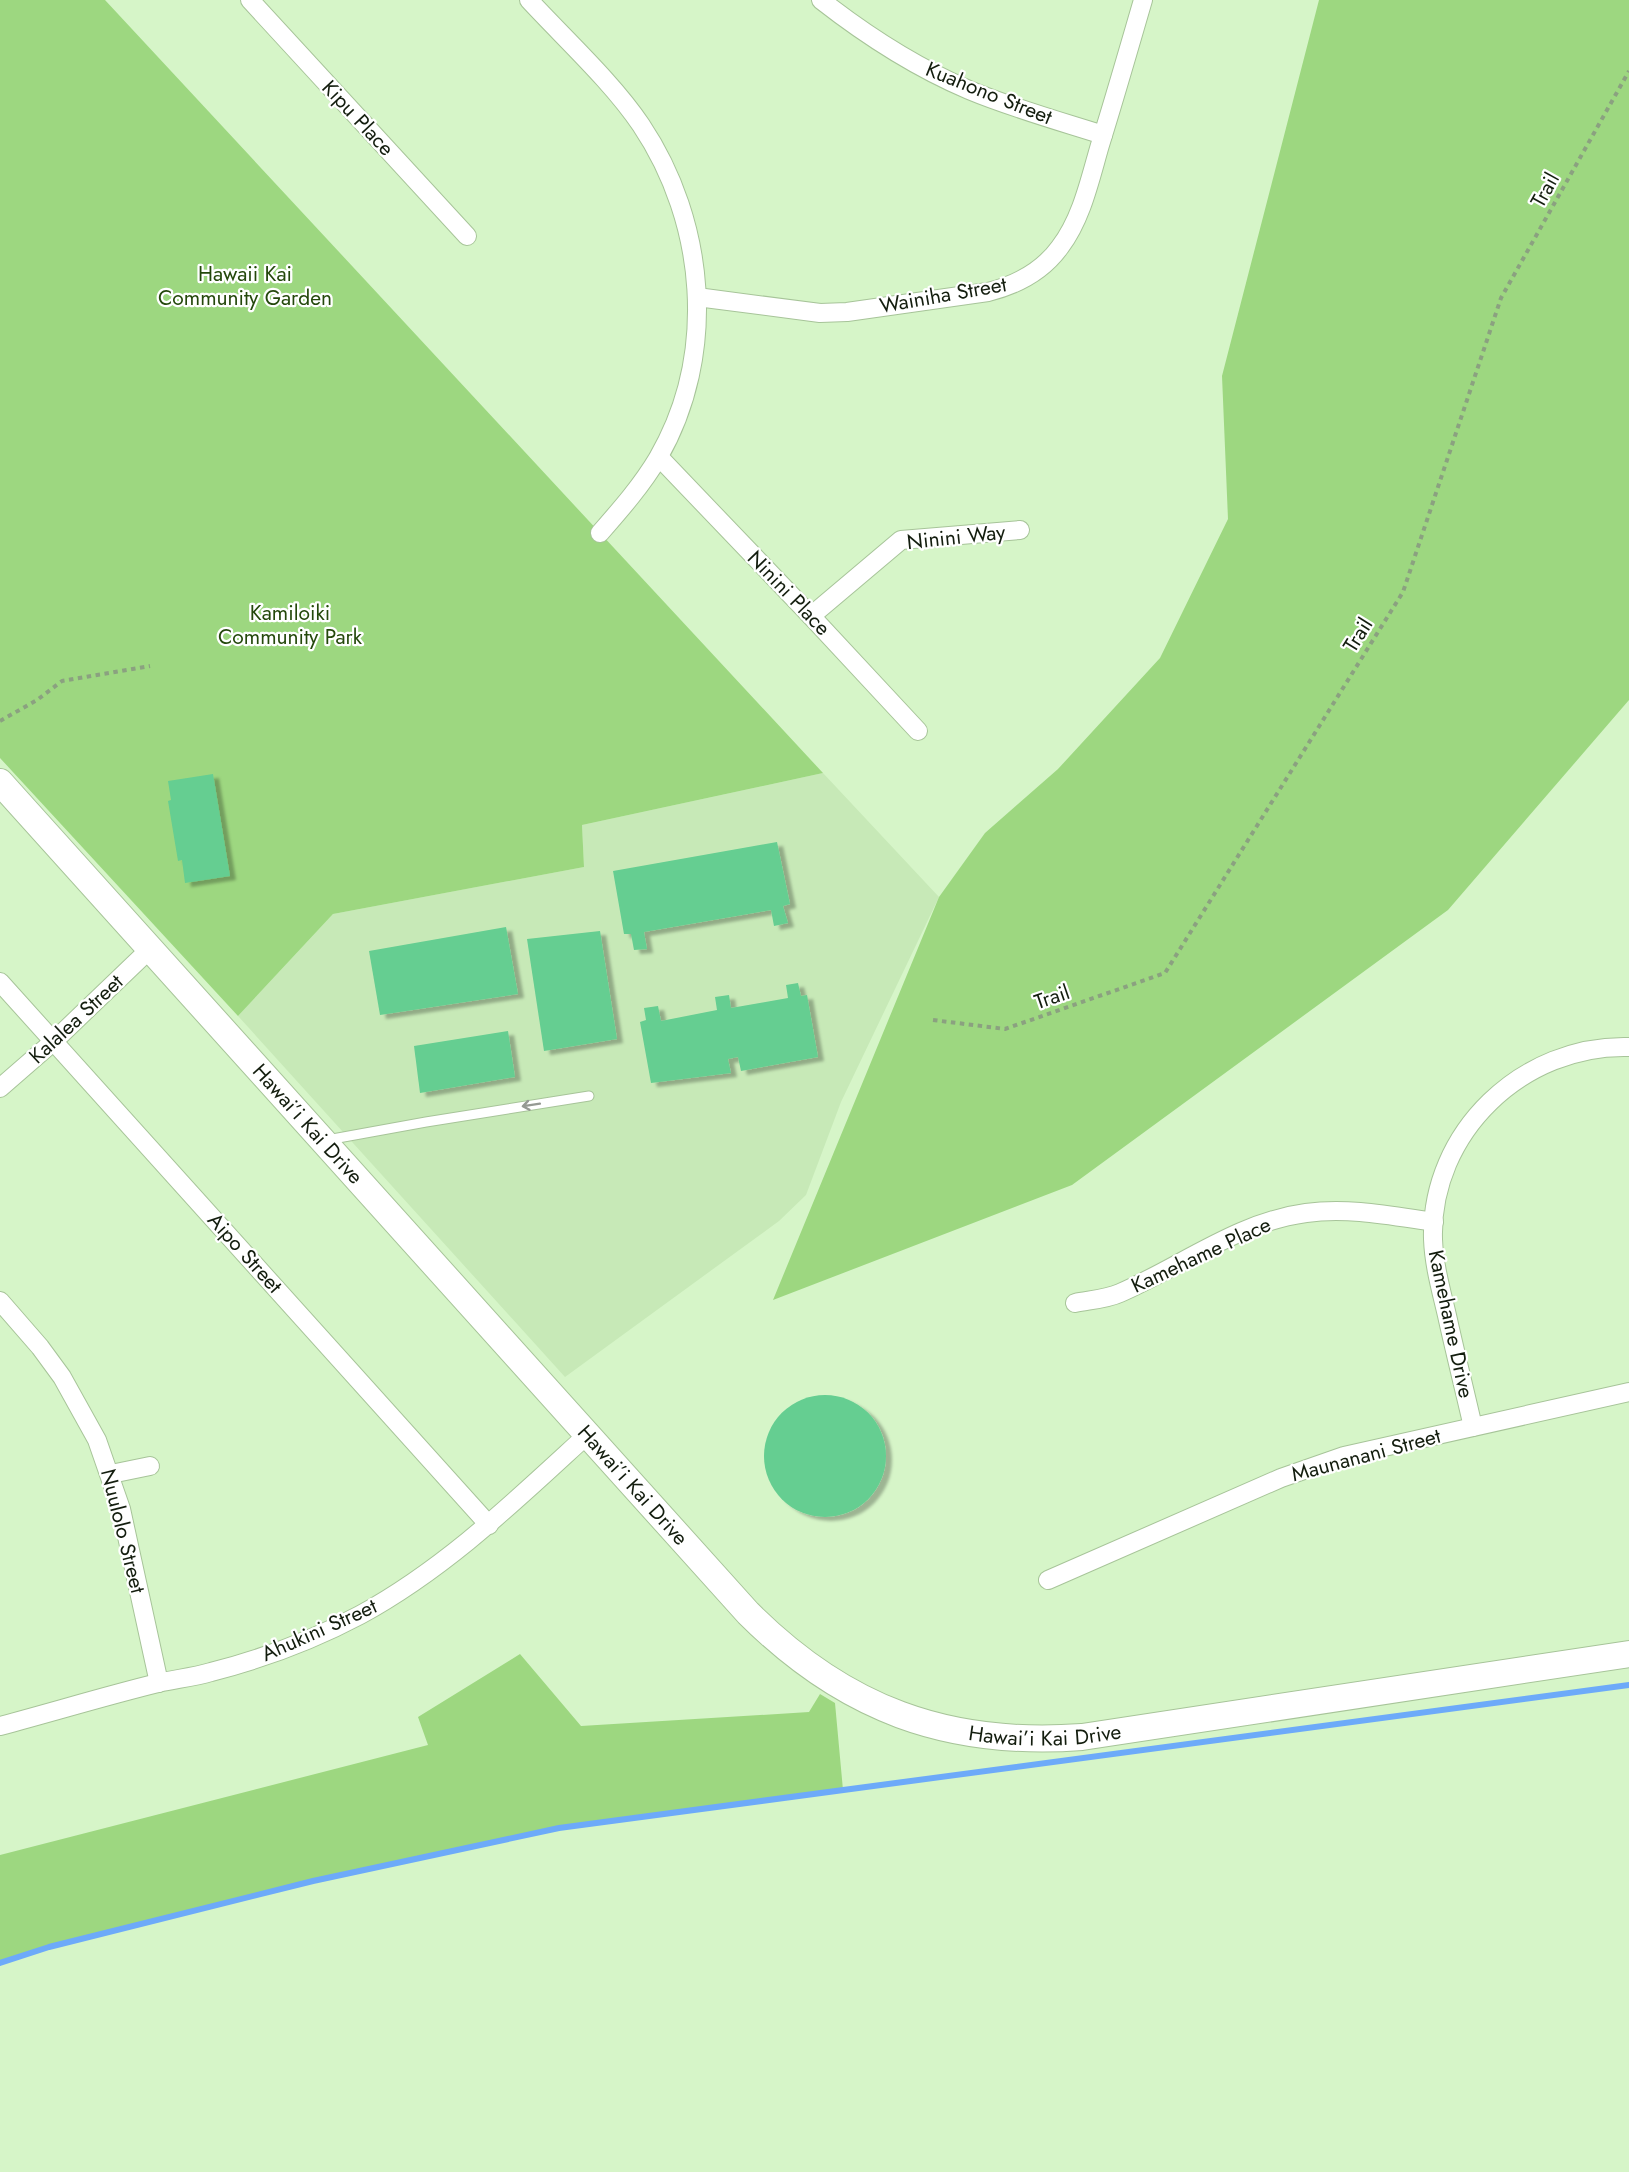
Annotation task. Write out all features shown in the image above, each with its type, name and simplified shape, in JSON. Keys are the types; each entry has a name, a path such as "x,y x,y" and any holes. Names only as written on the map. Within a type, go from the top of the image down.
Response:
{"main road":[{"name":"Hawai’i Kai Drive","path":"0,782 748,1613 798,1660 846,1690 886,1709 949,1730 1015,1739 1049,1740 1082,1737 1629,1654"}],"street":[{"name":"Kipu Place","path":"250,0 467,236"},
{"path":"529,0 624,102 655,146 686,221 693,256 697,297 696,328 688,382 681,407 659,457 625,505 600,533"},
{"name":"Kuahono Street","path":"821,0 874,39 930,72 1010,105 1103,135"},
{"name":"Wainiha Street","path":"697,297 820,313 847,312 964,295 1006,287 1024,279 1047,262 1070,232 1089,184 1143,0"},
{"name":"Ninini Place","path":"659,457 918,731"},
{"name":"Ninini Way","path":"811,616 901,540 1020,530"},
{"name":"Kalalea Street","path":"0,1088 54,1041 151,948"},
{"name":"Aipo Street","path":"0,982 489,1525"},
{"name":"Kamehame Drive","path":"1473,1427 1436,1270 1434,1222 1440,1188 1454,1149 1477,1115 1500,1091 1527,1072 1557,1058 1589,1050 1629,1047"},
{"name":"Kamehame Place","path":"1076,1303 1118,1294 1248,1229 1285,1217 1304,1213 1343,1211 1434,1222"},
{"name":"Nuulolo Street","path":"0,1301 40,1347 62,1377 97,1440 122,1509 159,1683"},
{"name":"Maunanani Street","path":"1048,1580 1312,1466 1344,1456 1629,1392"},
{"name":"Ahukini Street","path":"0,1726 159,1683 211,1672 261,1657 321,1634 405,1588 449,1558 588,1435"},
{"path":"111,1474 150,1466"}],"lane":[{"path":"322,1141 589,1095"}],"path":[{"name":"Trail","path":"933,1020 1005,1029 1165,973 1403,592 1501,298 1629,71"},
{"path":"0,721 37,700 62,681 150,666"}],"shaded area":[{"path":"823,773 939,897 841,1102 806,1195 779,1221 565,1377 238,1016 333,914 584,867 582,825"}],"green space":[{"name":"Kamiloiki Community Park","path":"0,0 105,0 823,773 582,825 584,867 333,914 238,1016 0,758"},
{"path":"1319,0 1629,0 1629,700 1448,910 1072,1185 773,1300 939,897 985,833 1058,769 1160,658 1228,519 1222,376"},
{"path":"520,1654 581,1726 809,1712 820,1694 835,1703 843,1790 559,1828 313,1881 49,1947 0,1963 0,1855 428,1745 418,1717"}],"building":[{"path":"213,774 230,876 185,883 182,860 178,861 168,801 171,800 168,781"},
{"path":"777,842 790,904 783,906 788,923 774,926 771,910 644,932 647,949 634,950 631,934 624,934 613,871"},
{"path":"506,927 518,994 380,1015 369,951"},
{"path":"600,931 617,1039 544,1051 527,939"},
{"path":"798,983 801,996 807,995 818,1057 741,1071 738,1057 728,1059 731,1073 651,1083 640,1022 646,1020 644,1008 658,1006 661,1021 717,1010 715,997 729,995 731,1008 788,998 786,985"},
{"path":"508,1031 515,1077 420,1093 414,1046"},
{"path":"825,1395 848,1400 859,1405 868,1413 876,1422 881,1433 886,1456 881,1479 876,1490 868,1499 859,1507 848,1512 825,1517 802,1512 791,1507 782,1499 774,1490 769,1479 764,1456 769,1433 774,1422 782,1413 791,1405 802,1400"}],"waterway":[{"path":"0,1963 49,1947 313,1881 559,1828 1629,1685"}],"park label":[{"name":"Hawaii Kai Community Garden","path":"245,286"}]}
